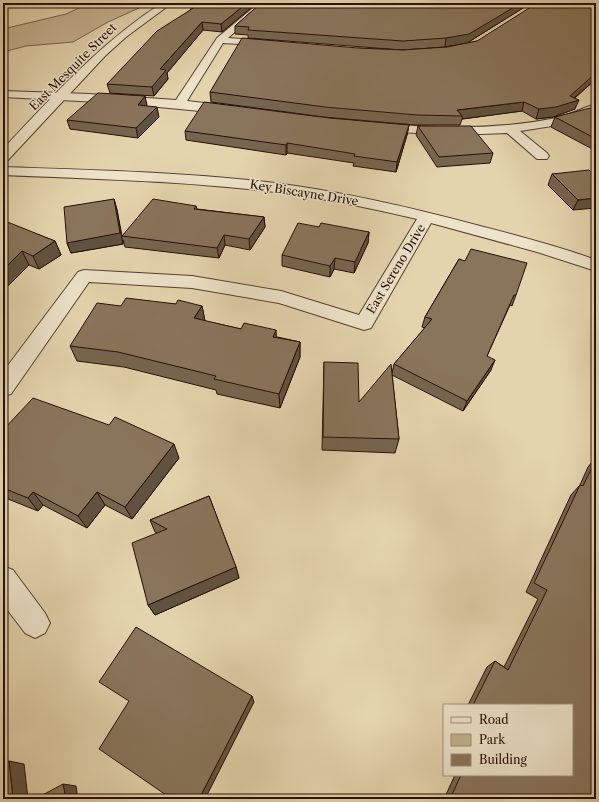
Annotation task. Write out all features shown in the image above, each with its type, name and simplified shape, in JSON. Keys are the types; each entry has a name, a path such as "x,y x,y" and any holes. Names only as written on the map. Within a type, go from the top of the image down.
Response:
{"street":[{"name":"East Mesquite Street","path":"3,157 61,95 130,29 168,3"},
{"path":"180,103 220,40 264,3"},
{"path":"220,40 281,45"},
{"path":"3,94 61,95 180,103 243,111"},
{"path":"366,126 412,131 481,132 559,122 596,108"},
{"path":"510,129 542,156"},
{"name":"Key Biscayne Drive","path":"3,171 129,176 246,184 314,193 427,216 568,255 596,266"},
{"name":"East Sereno Drive","path":"3,388 84,276 192,282 281,297 364,323 427,216"},
{"path":"3,580 35,622"}],"green space":[{"path":"90,3 141,3 139,8 108,22 73,42 26,46 3,52 3,29 66,14"}],"building":[{"path":"197,3 247,3 221,24 202,22 160,69 166,70 152,87 107,84 157,31 195,7 191,6"},
{"path":"261,3 521,3 469,34 446,38 403,41 248,30 249,27 235,26"},
{"path":"537,3 596,3 596,73 570,96 579,100 556,107 539,109 524,102 457,110 462,116 417,115 325,107 210,92 242,38 358,48 403,50 447,47 477,41"},
{"path":"98,93 145,96 138,105 157,107 136,128 67,120"},
{"path":"204,102 329,118 409,125 397,162 354,156 355,154 287,143 286,145 185,131"},
{"path":"594,107 596,108 596,139 555,117"},
{"path":"418,126 471,126 493,153 439,157"},
{"path":"589,170 596,176 596,198 578,200 552,174"},
{"path":"114,199 120,233 67,243 64,207"},
{"path":"153,199 196,206 194,209 264,217 249,239 224,235 217,248 122,236"},
{"path":"5,221 55,241 33,256 22,251 3,270 3,222"},
{"path":"298,223 319,227 321,223 369,232 355,262 335,258 330,266 282,255"},
{"path":"471,249 527,263 516,295 514,295 487,356 495,360 467,401 394,364 432,319 425,317 459,259 465,261"},
{"path":"126,298 176,304 178,300 202,306 194,318 241,329 244,323 276,330 273,337 300,342 279,394 214,379 216,376 118,352 70,346 97,303 121,306"},
{"path":"324,362 358,363 359,402 391,364 399,439 323,437"},
{"path":"33,398 109,425 115,417 174,444 125,507 97,492 78,516 33,492 28,498 3,488 3,430"},
{"path":"596,459 596,799 450,799 461,776 573,776 573,704 474,704 495,661 508,670 547,590 534,583 580,485 583,486"},
{"path":"209,496 236,567 148,605 132,543 167,529 150,520"},
{"path":"136,627 252,696 199,799 172,799 99,749 129,701 99,682"},
{"path":"9,761 13,799 3,799 3,764"},
{"path":"63,784 66,799 35,799"}]}
